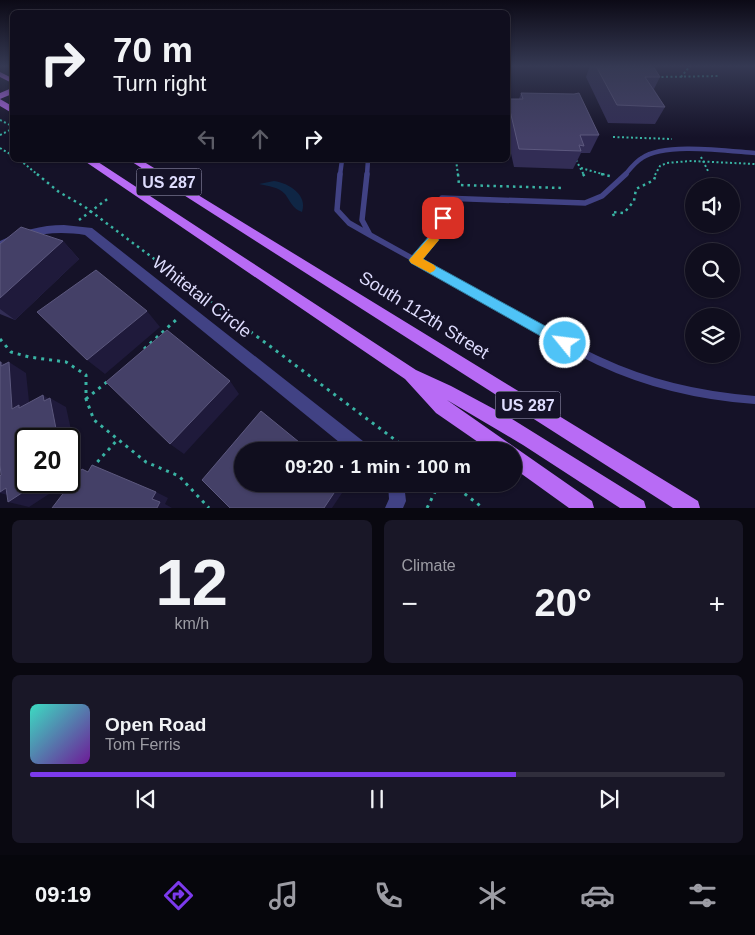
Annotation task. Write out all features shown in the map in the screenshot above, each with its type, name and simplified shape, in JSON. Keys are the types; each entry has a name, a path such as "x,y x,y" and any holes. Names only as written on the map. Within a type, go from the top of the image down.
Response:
{"main road":[{"name":"US 287","path":"91,162 410,374 442,407 492,442"},
{"name":"South 112th Street","path":"137,162 691,508"},
{"path":"410,374 446,391 547,450 636,508"},
{"path":"522,463 585,508"}],"street":[{"name":"Whitetail Circle","path":"0,246 15,237 34,231 70,229 88,231 351,442"},
{"path":"394,508 398,501 397,492"}],"lane":[{"path":"415,260 443,228 442,198 585,203 606,195 617,186 641,158 648,154 680,150 755,153"},
{"path":"342,162 337,210 349,223 598,362 634,377 714,397 755,400"},
{"path":"368,162 362,220 370,235"}],"path":[{"path":"613,137 680,140"},
{"path":"572,153 586,179"},
{"path":"22,162 58,192 90,210 398,442"},
{"path":"456,162 459,185 564,188"},
{"path":"614,216 612,212 624,213 634,201 636,189 654,180 658,168 662,165 678,162 755,164"},
{"path":"70,229 90,210 110,198"},
{"path":"141,352 187,310 205,297"},
{"path":"0,339 11,352 30,358 66,362 86,375 86,399 94,420 146,462 179,476 208,508"},
{"path":"86,399 114,376"},
{"path":"91,470 118,439"},
{"path":"427,508 436,492"},
{"path":"462,492 483,508"}],"water":[{"path":"274,181 286,184 300,195 303,206 302,212 294,207 280,190 259,184"}],"building":[{"path":"609,90 653,90 665,107 617,105"},
{"path":"521,93 579,93 599,135 580,135 584,146 579,145 581,151 519,149 510,111 510,99 523,99"},
{"path":"21,227 63,241 0,298 0,244"},
{"path":"96,270 147,311 87,360 37,312"},
{"path":"167,330 230,381 170,444 106,382"},
{"path":"0,362 1,366 9,362 12,409 19,405 19,408 43,395 44,401 50,398 56,428 15,428 15,493 22,493 8,502 6,488 0,492"},
{"path":"261,411 299,442 234,442"},
{"path":"234,443 234,492 335,492 324,508 230,508 202,480"},
{"path":"92,465 156,492 152,499 160,502 157,508 52,508 64,493 80,493 80,472 82,469 88,472"}],"slow traffic":[{"path":"430,268 415,260 433,240"}],"route":[{"path":"443,218 443,228 415,260 565,343"}]}
